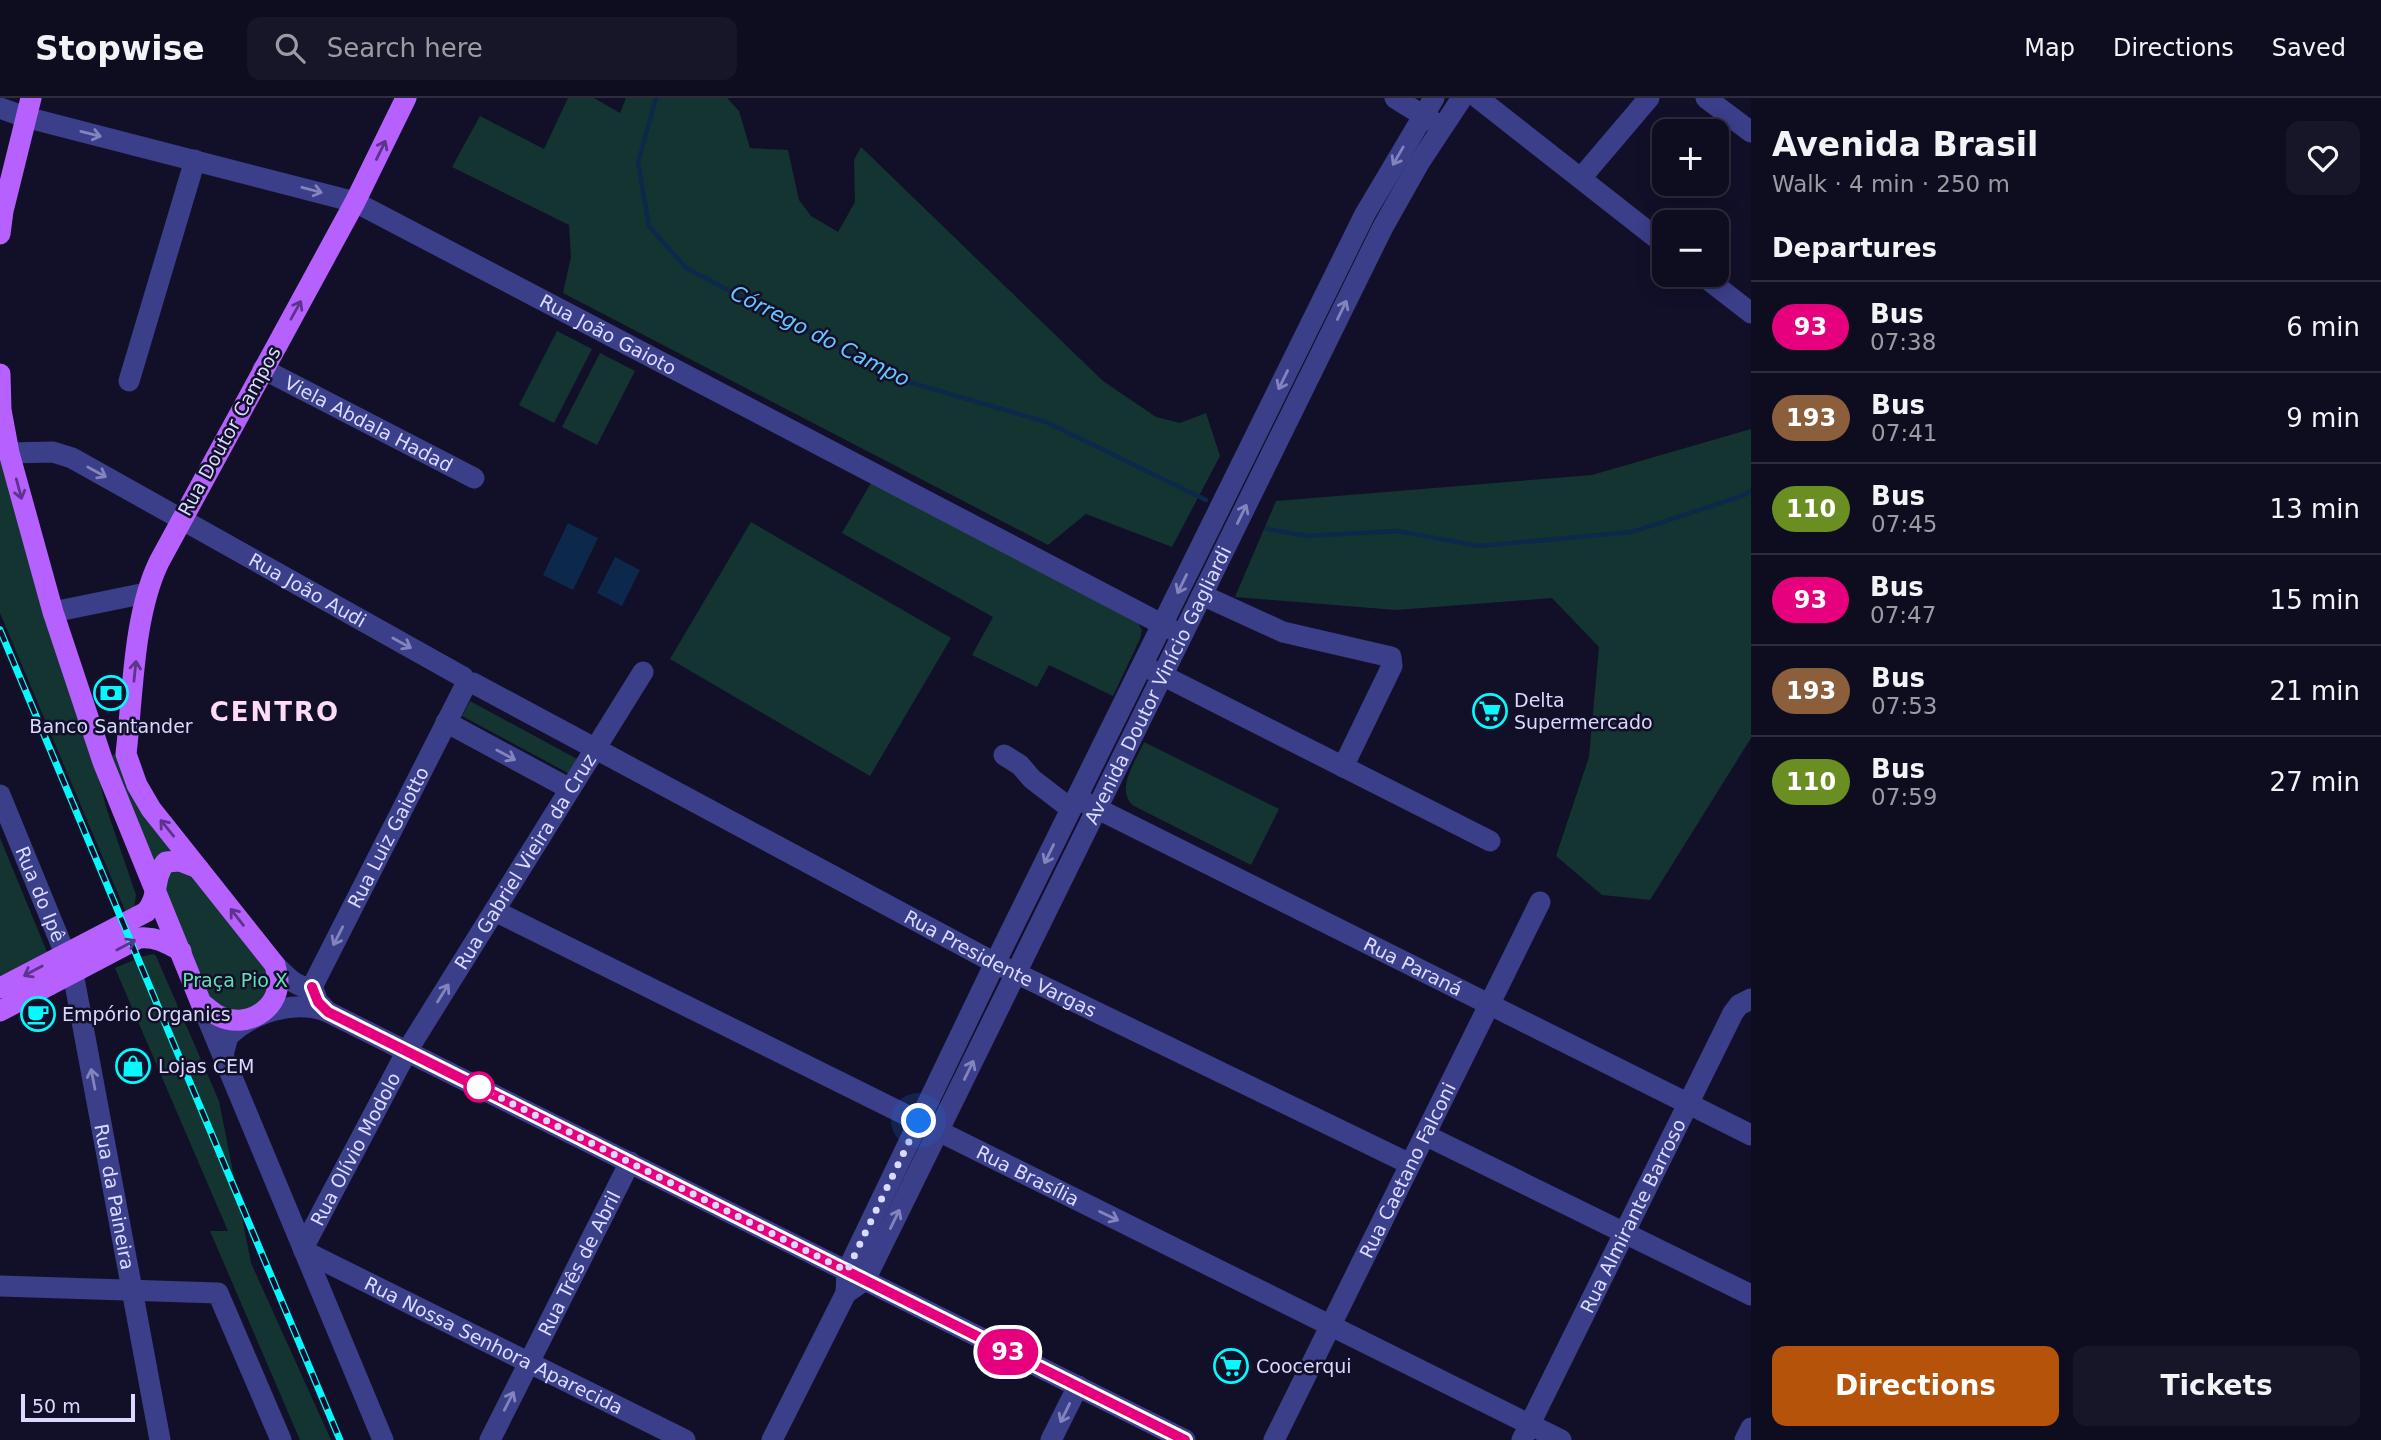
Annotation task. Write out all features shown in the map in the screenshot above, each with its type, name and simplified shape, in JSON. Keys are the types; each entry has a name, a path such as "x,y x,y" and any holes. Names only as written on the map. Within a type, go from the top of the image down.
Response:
{"main road":[{"name":"Rua Doutor Campos","path":"200,869 151,810 137,785 126,754 139,631 146,593 181,520 355,202 406,98"},
{"path":"0,234 28,108"},
{"path":"0,374 1,410 9,453 53,612 103,762 155,887 201,1003 219,1016 233,1021 245,1020 260,1015 271,1003 278,980 275,965 200,869 180,860 166,862 157,876 155,887 155,898 152,905 0,1011"},
{"path":"103,762 111,796 144,896 142,908 134,918"},
{"path":"0,988 138,938 161,940 180,951"}],"street":[{"path":"1395,98 1428,107 1442,127"},
{"name":"Avenida Doutor Vinício Gagliardi","path":"856,1275 939,1131 1383,227 1462,98"},
{"path":"1478,98 1652,234"},
{"path":"1581,178 1649,98"},
{"path":"1706,98 1751,132"},
{"name":"Avenida Doutor Vinício Gagliardi","path":"856,1275 919,1121 995,963 1365,214 1428,107"},
{"name":"Rua João Gaioto","path":"0,108 28,108 195,160 355,202 1162,623"},
{"path":"129,382 195,160"},
{"path":"1717,287 1751,313"},
{"path":"1300,344 1321,354"},
{"name":"Viela Abdala Hadad","path":"263,369 474,478"},
{"name":"Rua João Audi","path":"9,453 53,452 72,458 463,677 465,687"},
{"path":"53,612 146,593"},
{"path":"1202,595 1283,632 1391,657 1392,666 1342,768"},
{"path":"1162,623 1175,635 1177,645"},
{"path":"1146,655 1153,673 1490,841"},
{"name":"Rua Gabriel Vieira da Cruz","path":"407,1051 643,673"},
{"name":"Rua João Audi","path":"465,687 473,683 596,749"},
{"name":"Rua Luiz Gaiotto","path":"312,987 465,687"},
{"path":"446,722 570,789"},
{"name":"Rua Presidente Vargas","path":"596,749 995,963 1410,1164"},
{"name":"Rua Paraná","path":"1004,755 1020,765 1032,779 1073,804 1097,808 1751,1135"},
{"name":"Rua do Ipê","path":"0,795 69,963"},
{"name":"Rua Caetano Falconi","path":"1274,1440 1540,902"},
{"name":"Rua Brasília","path":"495,911 1331,1325 1526,1432 1561,1440"},
{"name":"Rua da Paineira","path":"69,963 160,1440"},
{"path":"275,965 293,982 304,988 312,987 318,1002 328,1012"},
{"name":"Rua Almirante Barroso","path":"1526,1432 1733,1013 1739,1005 1751,999"},
{"path":"201,1003 383,1440"},
{"path":"223,1055 228,1036 260,1015 303,1006 313,1006 328,1012 1185,1440"},
{"name":"Rua Olívio Modolo","path":"303,1250 407,1051"},
{"path":"1425,1135 1751,1295"},
{"name":"Rua Três de Abril","path":"490,1440 630,1162"},
{"name":"Rua Nossa Senhora Aparecida","path":"303,1250 685,1440"},
{"path":"772,1440 856,1275"},
{"path":"324,1300 343,1284 365,1281"},
{"path":"0,1286 218,1293 281,1440"},
{"path":"1051,1440 1078,1386"},
{"path":"1745,1440 1751,1428"}],"green space":[{"path":"568,98 594,98 620,113 626,98 727,98 739,111 750,148 788,150 799,200 811,216 838,232 855,202 854,160 861,147 1103,381 1156,417 1180,423 1206,413 1220,456 1172,547 1086,514 1048,545 563,293 571,257 569,225 452,167 480,116 544,149"},
{"path":"557,331 592,349 554,423 519,405"},
{"path":"600,353 635,371 597,445 562,427"},
{"path":"1751,429 1751,738 1650,900 1602,895 1556,856 1589,757 1599,647 1552,598 1396,610 1235,597 1276,501 1592,475"},
{"path":"0,451 106,807 136,895 134,908 126,913 0,613"},
{"path":"872,481 1138,623 1142,630 1140,639 1113,696 1049,665 1037,687 972,655 993,617 842,533"},
{"path":"751,522 951,638 870,776 670,659"},
{"path":"470,701 577,759 568,773 462,716"},
{"path":"1144,742 1279,809 1251,865 1134,806 1128,799 1126,784"},
{"name":"Praça Pio X","path":"124,751 271,977 267,998 245,1014 212,1005 110,756"},
{"path":"0,838 47,952 0,976"},
{"path":"153,954 219,1101 251,1263 331,1440 300,1440 210,1231 228,1231 115,968"}],"water":[{"path":"568,523 598,538 573,590 543,575"},
{"path":"615,557 640,570 622,606 597,593"}],"waterway":[{"name":"Córrego do Campo","path":"656,98 638,163 649,226 686,268 905,381 1046,422 1206,500"},
{"name":"Córrego do Campo","path":"1267,529 1307,536 1397,531 1479,546 1632,532 1751,491"}],"railway":[{"path":"0,630 340,1440"}],"bus line":[{"name":"93","path":"312,987 318,1002 328,1012 1185,1440"}],"place":[{"name":"Banco Santander","path":"111,693"},
{"name":"Delta Supermercado","path":"1490,711"},
{"name":"Empório Organics","path":"38,1014"},
{"name":"Lojas CEM","path":"133,1066"},
{"name":"Coocerqui","path":"1231,1366"}],"district":[{"name":"CENTRO","path":"275,712"}],"route":[{"path":"479,1087 847,1271 919,1121"}]}
